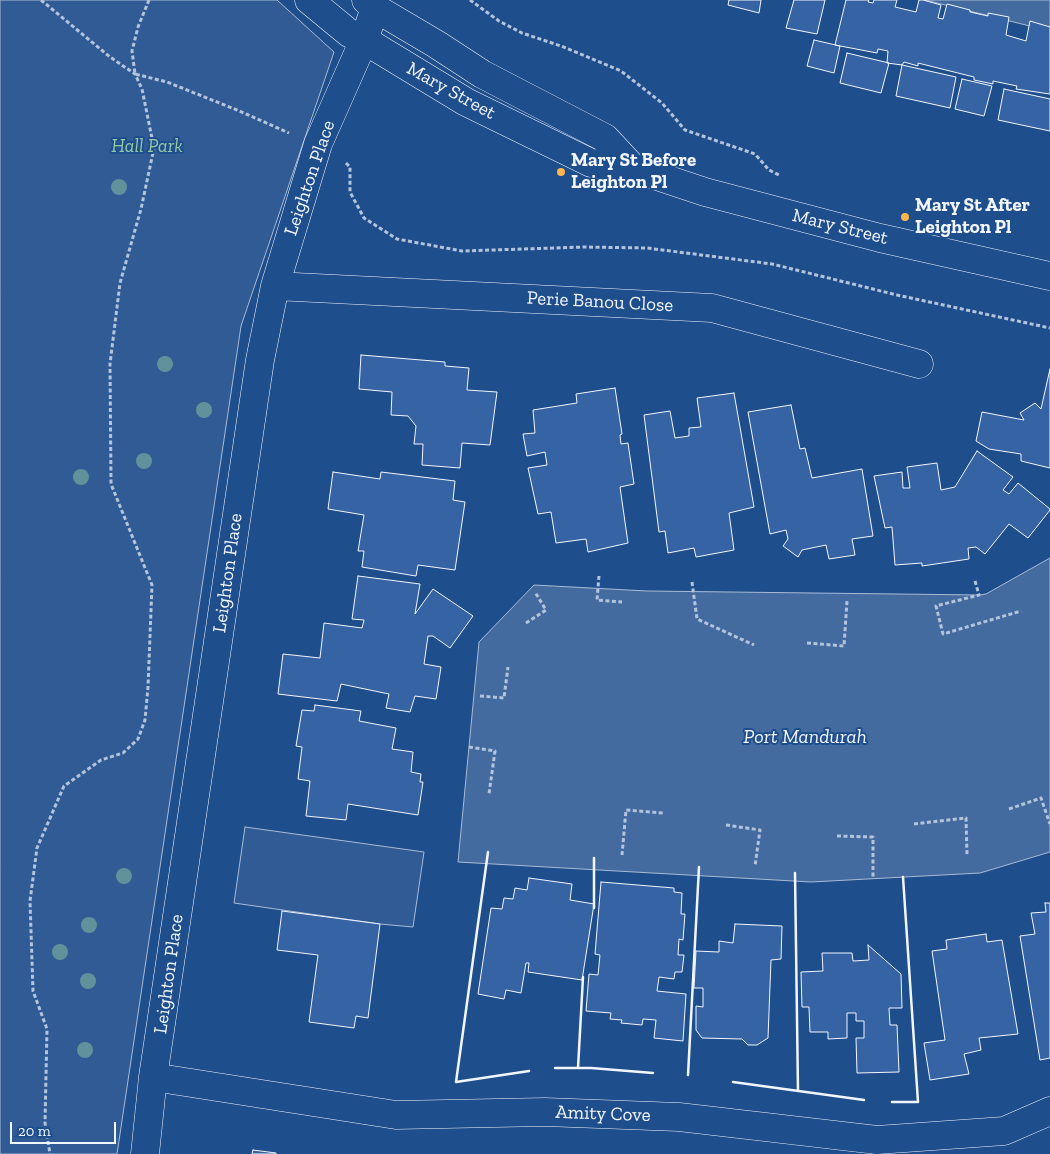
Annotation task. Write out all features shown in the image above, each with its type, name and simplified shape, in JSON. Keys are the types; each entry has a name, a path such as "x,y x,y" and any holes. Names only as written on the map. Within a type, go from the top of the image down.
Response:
{"street":[{"name":"Mary Street","path":"309,0 349,33 364,40 466,102 591,163 633,168 705,192 880,238 1050,276"},
{"name":"Mary Street","path":"371,4 482,74 605,138 633,168"},
{"name":"Leighton Place","path":"145,1154 153,1078 258,370 275,286 318,144 364,40 371,4"},
{"name":"Perie Banou Close","path":"275,286 712,308 919,364"},
{"name":"Amity Cove","path":"153,1078 396,1115 545,1112 679,1117 877,1140 1004,1130 1050,1111"}],"path":[{"path":"41,0 110,57 135,74 167,82 337,153 350,167 350,192 364,218 397,239 462,251 647,248 772,264 897,295 1050,328"},
{"path":"50,1154 45,1123 48,1029 33,991 30,901 37,848 64,786 101,760 123,753 138,739 145,720 148,687 152,584 111,484 110,364 120,283 141,209 154,148 142,89 135,74 132,51 138,27 149,0"},
{"path":"470,0 499,21 522,33 561,46 621,71 662,102 685,130 755,154"},
{"path":"599,576 597,600 622,602"},
{"path":"975,581 980,595 936,606 943,634 1021,611"},
{"path":"692,582 697,619 754,645"},
{"path":"526,623 546,610 535,592"},
{"path":"808,643 844,646 847,601"},
{"path":"480,696 504,698 508,667"},
{"path":"469,747 495,751 489,794"},
{"path":"1009,809 1041,798 1050,824"},
{"path":"622,855 626,810 663,813"},
{"path":"914,824 966,818 967,855"},
{"path":"726,825 760,830 755,866"},
{"path":"837,836 873,837 873,878"}],"shaded area":[{"name":"Hall Park","path":"0,0 277,0 334,52 241,326 117,1154 0,1154"},
{"path":"245,827 424,852 413,927 234,903"}],"water":[{"path":"925,0 1050,0 1050,31"},
{"name":"Port Mandurah","path":"1050,558 1050,852 980,873 811,882 458,862 479,642 534,585 647,591 980,595 986,594"}],"building":[{"path":"729,0 761,0 759,13 728,5"},
{"path":"794,0 825,0 817,34 786,28"},
{"path":"846,0 869,0 868,2 873,3 874,0 897,0 895,7 916,12 919,0 923,0 941,5 938,18 943,19 947,4 988,16 988,13 1009,17 1006,35 1026,41 1030,21 1050,27 1050,94 1016,89 1017,86 993,81 993,84 974,80 974,77 918,63 918,66 904,62 902,65 887,63 888,51 878,49 877,53 835,45"},
{"path":"814,40 840,46 834,73 807,66"},
{"path":"847,53 889,63 881,93 840,83"},
{"path":"902,65 956,77 950,108 896,96"},
{"path":"962,79 992,86 984,116 955,109"},
{"path":"1004,89 1050,99 1050,131 998,120"},
{"path":"361,355 445,362 445,366 469,368 467,390 497,392 490,445 462,443 460,468 422,465 423,444 414,444 416,426 408,416 391,415 392,392 359,389"},
{"path":"1050,369 1050,468 1021,461 1021,454 989,449 976,441 982,412 1024,420 1020,413 1035,403 1041,409"},
{"path":"615,388 622,434 620,435 621,444 628,443 634,484 620,487 628,543 588,552 586,539 556,543 551,512 538,514 528,468 547,465 545,452 527,456 523,434 535,433 533,410 577,403 576,394"},
{"path":"734,393 754,507 729,513 734,550 696,557 694,548 668,553 665,531 659,532 644,415 670,411 675,438 689,436 689,428 701,427 697,398"},
{"path":"791,405 800,449 805,448 812,478 862,469 873,536 852,539 855,555 829,559 826,545 802,550 798,557 783,546 788,539 786,530 770,534 748,412"},
{"path":"977,451 1013,477 1003,490 1009,494 1018,483 1050,510 1028,538 1009,524 985,554 976,547 968,548 969,559 922,566 922,563 895,565 892,527 885,528 874,476 902,472 903,488 910,488 907,467 937,463 941,490 955,487"},
{"path":"333,472 380,479 381,472 455,481 453,500 465,502 455,570 418,565 416,576 362,567 364,551 358,551 364,515 328,509"},
{"path":"358,576 420,584 415,614 433,589 473,616 450,648 433,636 428,636 424,664 441,667 436,699 415,696 410,712 386,708 389,694 341,684 337,701 278,694 283,654 320,658 324,623 362,628 364,620 352,619"},
{"path":"315,705 361,711 359,721 396,728 392,749 413,752 411,772 421,774 420,782 423,782 418,815 348,804 346,820 306,816 310,781 298,779 302,747 296,746 302,710 314,711"},
{"path":"529,878 572,884 570,900 594,904 582,980 528,972 529,963 526,963 521,993 506,990 504,999 478,994 491,908 502,909 504,898 513,899 515,888 527,890"},
{"path":"601,882 674,888 674,892 682,893 681,914 685,914 683,940 679,939 678,955 684,955 682,972 675,972 674,979 659,977 657,991 686,994 683,1041 654,1038 656,1020 643,1019 642,1025 621,1023 622,1020 610,1019 611,1013 586,1011 589,974 598,975 600,955 595,954"},
{"path":"1045,903 1050,903 1050,1058 1040,1060 1020,936 1035,934 1031,913 1046,912"},
{"path":"282,911 380,924 368,1018 356,1016 354,1028 309,1022 318,955 277,950"},
{"path":"735,924 782,926 781,959 771,960 768,1038 757,1045 748,1045 742,1039 702,1038 696,1030 696,1006 703,1007 703,988 694,988 696,951 719,952 719,941 733,943"},
{"path":"986,934 987,942 1002,940 1018,1034 979,1038 981,1050 964,1054 969,1074 930,1080 924,1043 945,1040 932,951 947,949 946,940"},
{"path":"868,945 901,974 902,1008 889,1008 890,1025 897,1025 899,1072 857,1073 856,1038 864,1038 864,1021 856,1021 856,1013 847,1013 847,1038 828,1039 828,1032 810,1032 809,1007 802,1007 801,972 823,971 822,953 852,953 853,961 869,960"},
{"path":"253,1150 276,1153 276,1154 252,1154"}],"wall":[{"path":"488,852 456,1082 529,1071"},
{"path":"594,858 594,908"},
{"path":"688,1075 699,867"},
{"path":"795,873 798,1091"},
{"path":"892,1102 918,1102 903,877"},
{"path":"578,1068 583,977"},
{"path":"555,1068 591,1068 653,1073"},
{"path":"733,1082 864,1100"}],"place":[{"name":"Mary St Before Leighton Pl","path":"561,172"},
{"name":"Mary St After Leighton Pl","path":"905,217"}]}
